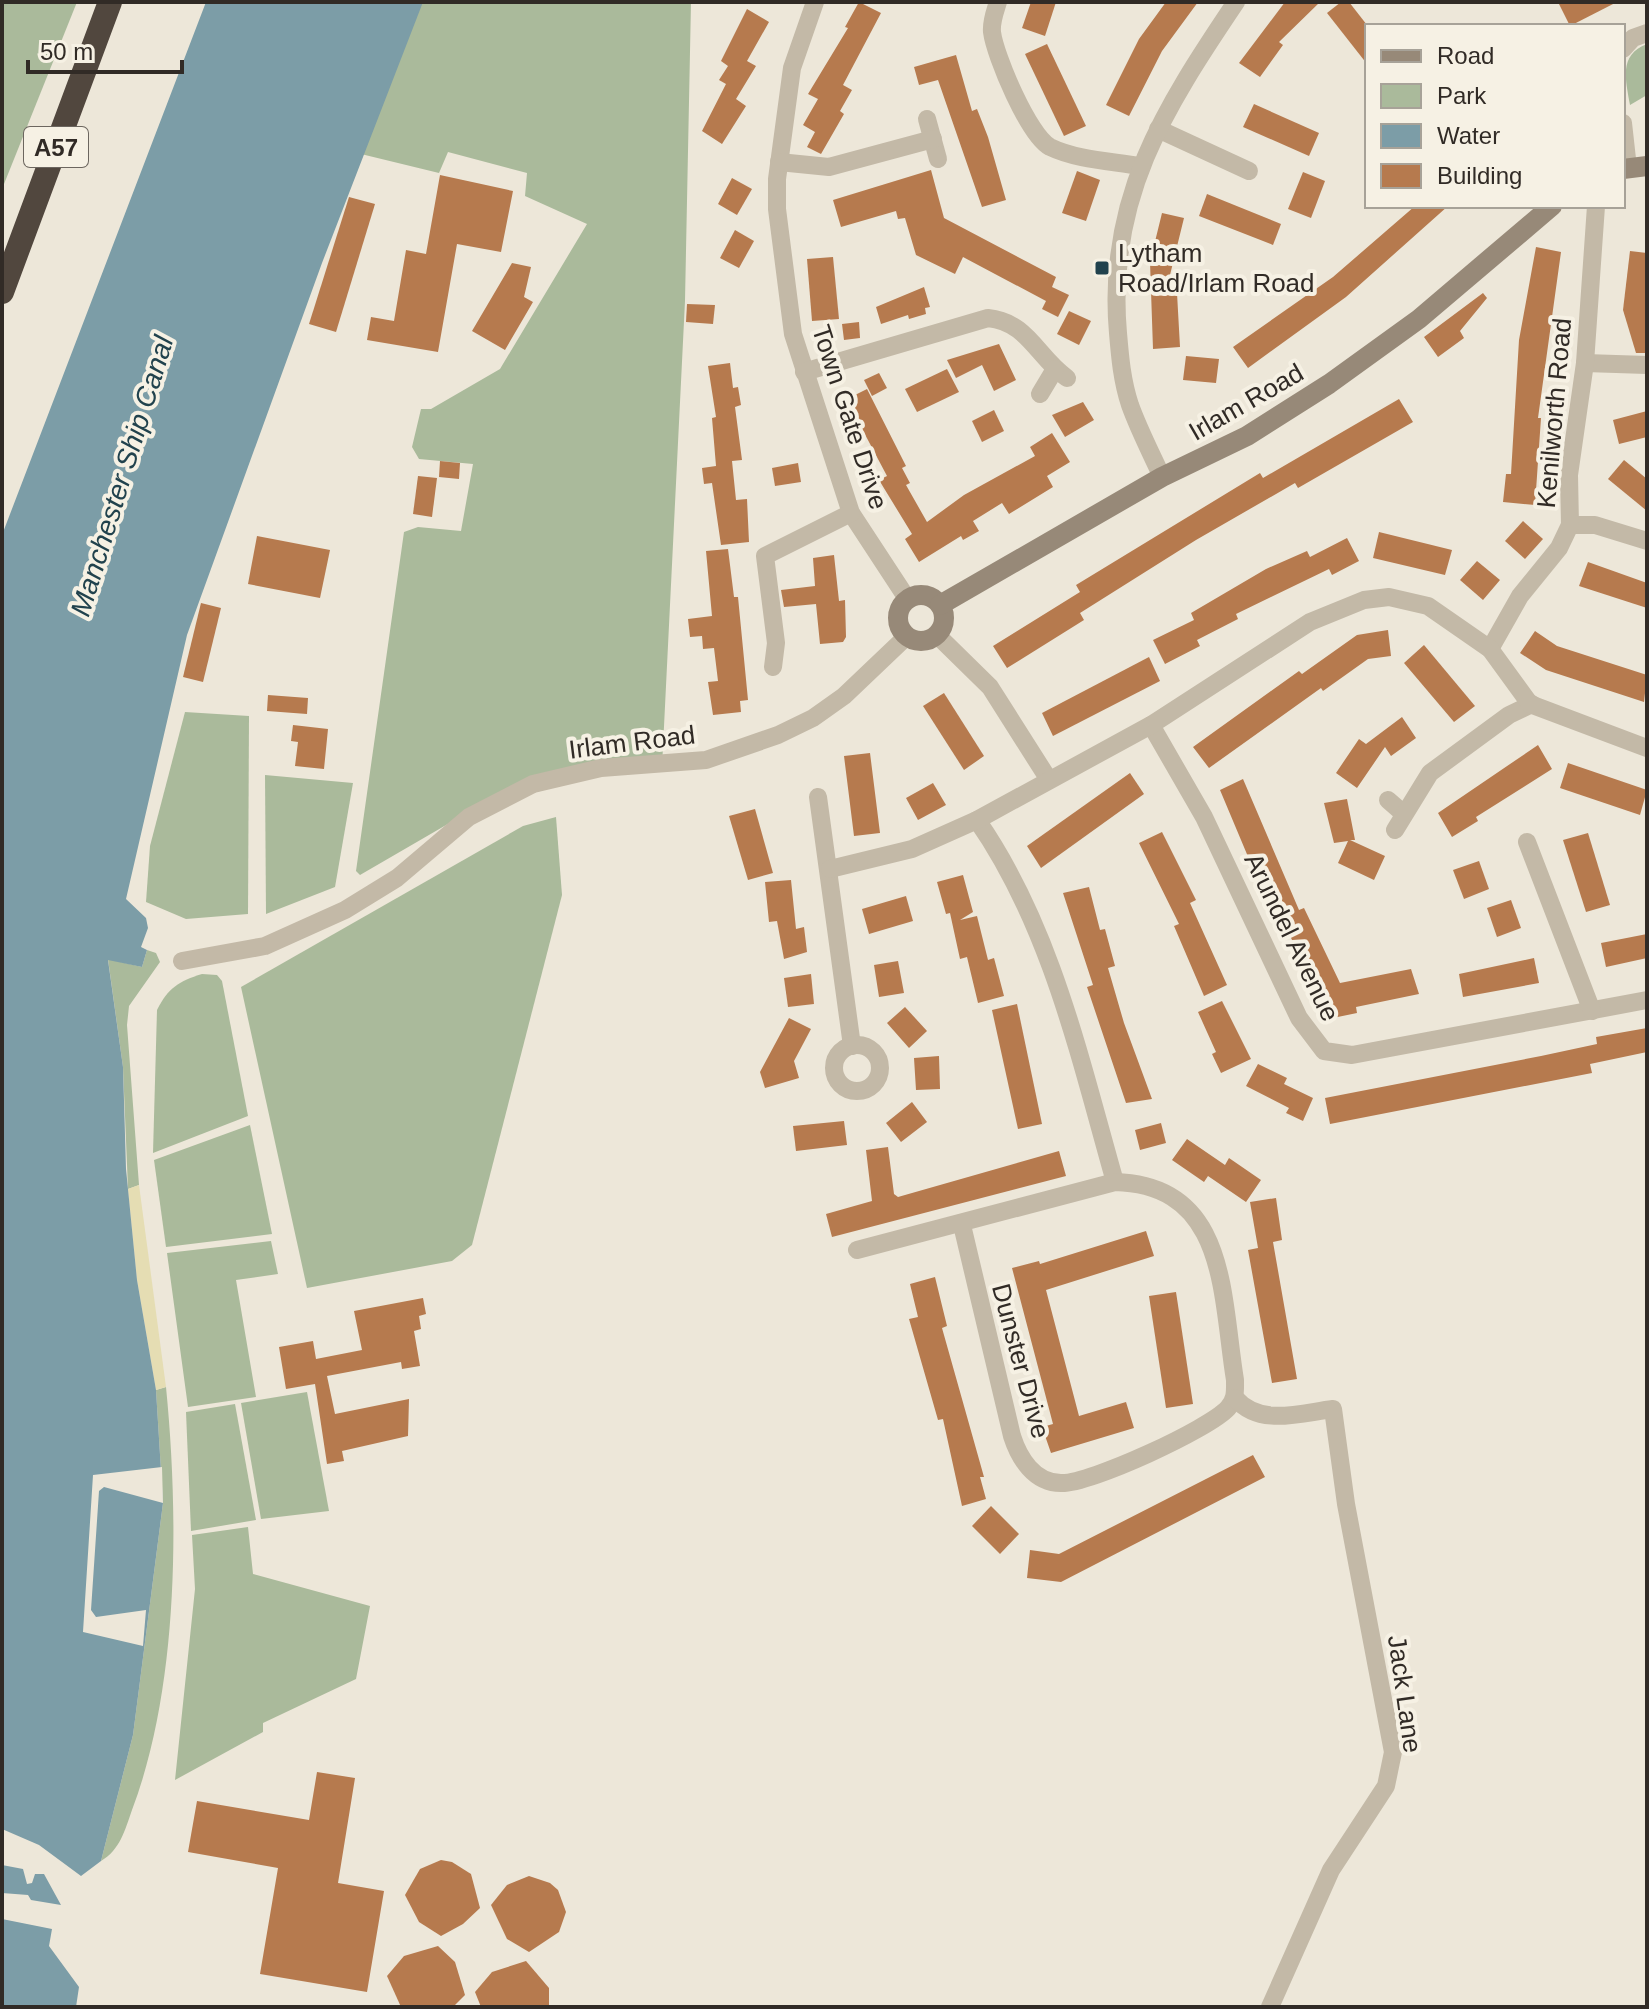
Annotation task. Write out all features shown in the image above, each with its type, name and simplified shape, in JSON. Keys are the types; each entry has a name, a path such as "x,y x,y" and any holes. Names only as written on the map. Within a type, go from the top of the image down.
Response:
{"highway":[{"name":"A57","path":"2,292 110,2"}],"street":[{"name":"Town Gate Drive","path":"815,2 792,68 779,162 777,209 793,334 851,513 908,600"},
{"path":"998,2 992,31 997,51 1031,128 1047,146 1079,156 1140,166"},
{"path":"1162,477 1130,403 1121,367 1116,318 1116,266 1122,224 1140,166 1158,129 1236,2"},
{"path":"1625,47 1633,38 1647,33"},
{"path":"927,119 938,159"},
{"path":"1158,129 1249,171"},
{"path":"1625,132 1633,167"},
{"path":"779,162 829,167 933,139"},
{"name":"Irlam Road","path":"940,605 1162,477 1247,436 1329,384 1419,319 1550,208"},
{"name":"Kenilworth Road","path":"1490,649 1520,596 1559,548 1570,525 1569,475 1585,363 1596,208"},
{"path":"804,372 988,318 1005,320 1022,328 1061,374 1040,394"},
{"path":"1585,363 1647,365"},
{"path":"773,667 776,643 765,556 851,513"},
{"path":"1570,525 1595,525 1647,541"},
{"path":"928,596 940,605 944,617 937,635 926,641 907,636 898,618 908,600 928,596"},
{"path":"830,869 912,849 977,820 1151,725 1310,622 1364,600 1389,597 1428,606 1490,649 1532,704 1647,748"},
{"path":"937,635 990,687 1049,780"},
{"name":"Irlam Road","path":"182,961 265,946 345,910 397,878 469,817 533,784 601,768 706,760 778,735 813,718 844,696 907,636"},
{"path":"1388,800 1400,822 1430,773 1509,715 1532,704"},
{"name":"Arundel Avenue","path":"1151,725 1204,817 1299,1018 1324,1051 1352,1055 1647,1000"},
{"path":"814,810 830,869 852,1046"},
{"path":"977,820 1009,868 1040,936 1115,1182"},
{"path":"1514,865 1530,851 1592,1011"},
{"path":"857,1250 962,1225 1115,1182 1133,1183 1172,1197 1193,1213 1205,1229 1215,1258 1235,1380 1235,1398"},
{"name":"Dunster Drive","path":"962,1225 1012,1436 1018,1454 1028,1468 1044,1479 1061,1484 1124,1465 1207,1422 1226,1410 1235,1398"},
{"name":"Jack Lane","path":"1235,1398 1243,1408 1267,1417 1333,1409 1346,1504 1393,1752 1386,1786 1331,1870 1270,2007"}],"green space":[{"path":"2,2 77,2 2,189"},
{"path":"422,2 691,2 685,301 662,767 611,771 472,810 360,875 356,871 404,532 418,527 461,531 473,464 419,459 412,447 421,409 431,409 500,369 587,224 525,196 527,173 448,152 439,173 361,154"},
{"path":"1647,44 1647,95 1630,105 1626,69 1632,55"},
{"path":"185,712 249,716 248,914 186,919 146,902 150,846"},
{"path":"265,775 353,783 335,887 266,914"},
{"path":"556,817 562,895 472,1245 452,1261 307,1288 241,987 523,826"},
{"path":"147,950 156,953 160,962 129,1006 127,1025 139,1185 128,1189 123,1067 108,959 142,967"},
{"path":"202,974 217,975 222,981 248,1116 153,1153 157,1010 175,986"},
{"path":"250,1125 272,1234 166,1247 154,1160"},
{"path":"271,1241 278,1274 236,1280 256,1397 188,1407 167,1253"},
{"path":"166,1387 173,1491 172,1601 167,1656 159,1710 132,1810 117,1845 101,1861 133,1735 163,1503 156,1390"},
{"path":"307,1392 329,1511 261,1519 241,1403"},
{"path":"235,1404 256,1520 191,1531 186,1412"},
{"path":"248,1527 253,1574 370,1606 356,1679 263,1723 263,1732 175,1780 195,1589 192,1535"}],"sand":[{"path":"139,1185 166,1387 156,1390 137,1280 128,1189"}],"water":[{"name":"Manchester Ship Canal","path":"206,2 423,2 322,263 187,635 126,899 146,918 148,928 141,947 147,950 142,967 108,960 123,1067 126,1169 137,1280 156,1390 163,1503 133,1735 101,1861 81,1876 39,1845 2,1829 2,535"},
{"path":"2,1865 23,1869 27,1884 32,1883 35,1874 44,1874 61,1905 31,1900 28,1895 2,1893"},
{"path":"2,1919 52,1929 49,1946 79,1987 76,2007 2,2007"}],"pier":[{"path":"162,1467 163,1503 104,1487 99,1491 91,1610 96,1617 146,1610 143,1646 83,1632 93,1475"}],"building":[{"path":"859,2 881,13 843,85 852,90 840,111 844,114 821,154 807,147 815,132 803,125 818,99 808,94 848,28 845,27"},
{"path":"1031,2 1056,2 1045,36 1022,28"},
{"path":"1166,2 1198,2 1162,51 1129,116 1106,105 1139,39"},
{"path":"1285,2 1320,2 1279,42 1283,45 1260,77 1239,63"},
{"path":"1341,2 1349,2 1366,24 1365,61 1327,13"},
{"path":"1558,2 1617,2 1574,24 1569,24"},
{"path":"747,9 769,22 747,61 756,66 736,99 746,106 722,144 702,131 726,84 719,80 728,66 721,61"},
{"path":"1047,44 1086,126 1064,136 1025,54"},
{"path":"956,55 972,111 977,109 988,137 1006,200 982,207 938,80 919,85 914,67"},
{"path":"1254,104 1319,133 1309,156 1243,127"},
{"path":"931,170 944,218 1056,277 1052,287 1069,295 1058,317 1042,309 1046,301 963,257 955,274 916,255 905,218 898,219 896,211 841,227 833,200"},
{"path":"1077,171 1100,180 1086,221 1062,213"},
{"path":"1303,172 1325,181 1311,218 1288,209"},
{"path":"440,175 513,191 501,252 457,244 438,352 367,340 371,317 394,321 406,250 426,254"},
{"path":"732,178 752,189 737,215 718,204"},
{"path":"1207,194 1281,224 1273,245 1199,216"},
{"path":"349,197 375,204 336,332 309,324"},
{"path":"1413,208 1446,208 1346,297 1248,368 1233,347 1333,277"},
{"path":"1162,213 1184,218 1170,275 1176,275 1180,347 1153,349 1150,262"},
{"path":"735,230 754,241 739,268 720,258"},
{"path":"1536,247 1561,252 1538,418 1541,418 1535,505 1503,502 1506,474 1511,474 1519,340"},
{"path":"1630,251 1647,253 1647,353 1636,353 1623,310"},
{"path":"833,257 839,319 812,321 807,259"},
{"path":"512,263 531,267 524,297 533,302 505,350 472,331"},
{"path":"924,287 930,307 925,308 926,314 909,319 908,315 881,324 876,307"},
{"path":"1483,293 1487,298 1460,331 1464,338 1438,357 1424,337"},
{"path":"687,304 715,305 713,324 686,322"},
{"path":"1069,311 1091,321 1079,345 1057,334"},
{"path":"859,322 860,338 844,340 842,324"},
{"path":"999,344 1016,380 994,391 982,365 956,378 947,360"},
{"path":"1186,356 1219,359 1216,383 1183,380"},
{"path":"730,363 733,388 738,387 741,405 735,407 742,460 732,461 736,500 747,499 749,542 721,545 712,483 704,484 702,468 716,466 712,418 716,417 708,366"},
{"path":"947,369 959,392 917,412 905,389"},
{"path":"879,373 887,388 872,396 864,380"},
{"path":"867,389 906,466 902,468 910,483 906,485 927,522 964,495 1035,456 1030,447 1052,433 1070,462 1047,476 1053,487 1009,514 1002,503 973,521 979,531 963,540 961,536 919,562 905,539 912,534 879,480 887,476 860,425 857,427 849,412 853,409 847,399"},
{"path":"1399,399 1413,422 1298,488 1295,483 1196,540 1080,613 1084,620 1007,668 993,646 1080,592 1076,585 1260,473 1263,478"},
{"path":"1083,402 1094,420 1065,437 1052,415"},
{"path":"994,410 1004,431 982,442 972,421"},
{"path":"1647,411 1647,437 1619,444 1613,420"},
{"path":"1624,460 1647,479 1647,511 1608,479"},
{"path":"440,461 460,463 459,479 439,477"},
{"path":"798,463 801,482 775,486 772,468"},
{"path":"418,476 437,478 432,517 413,514"},
{"path":"1523,521 1543,539 1525,559 1505,541"},
{"path":"1379,532 1452,550 1445,575 1373,558"},
{"path":"257,536 330,550 320,598 248,584"},
{"path":"1347,538 1359,561 1332,575 1329,569 1236,614 1238,619 1197,640 1200,646 1165,664 1153,640 1194,620 1191,613 1266,569 1307,551 1310,557"},
{"path":"728,549 734,597 738,597 748,700 740,701 741,712 713,715 708,682 718,681 714,648 703,649 702,636 690,637 688,619 712,616 706,551"},
{"path":"834,555 839,601 845,600 846,637 843,642 820,644 816,604 784,607 781,590 815,586 813,558"},
{"path":"1477,561 1500,580 1483,600 1460,580"},
{"path":"1588,562 1647,583 1647,608 1579,586"},
{"path":"201,603 221,608 203,682 183,677"},
{"path":"1388,630 1391,656 1368,659 1323,691 1321,688 1209,768 1193,747 1299,671 1302,674 1357,635"},
{"path":"1535,631 1557,646 1647,675 1644,702 1546,670 1520,653"},
{"path":"1424,645 1475,706 1454,722 1404,663"},
{"path":"1149,657 1160,681 1053,736 1042,713"},
{"path":"944,693 984,756 964,770 923,706"},
{"path":"268,695 308,698 307,714 267,711"},
{"path":"1402,717 1416,738 1391,756 1385,747 1357,788 1336,773 1359,739 1366,744"},
{"path":"293,725 328,729 324,769 295,766 298,742 291,741"},
{"path":"1538,745 1552,769 1476,817 1478,821 1452,837 1438,813"},
{"path":"870,753 880,833 854,836 844,756"},
{"path":"1568,763 1647,790 1640,815 1560,788"},
{"path":"1130,773 1144,794 1041,868 1027,846"},
{"path":"1243,779 1299,910 1304,908 1340,983 1411,969 1419,994 1356,1007 1357,1013 1328,1019 1319,972 1309,976 1276,906 1270,909 1220,790"},
{"path":"933,783 946,805 918,820 906,798"},
{"path":"1347,799 1355,840 1350,840 1385,856 1374,880 1338,863 1348,841 1334,843 1324,803"},
{"path":"755,809 773,873 748,880 729,816"},
{"path":"1162,832 1196,900 1190,903 1227,985 1204,996 1174,926 1179,924 1139,843"},
{"path":"1588,833 1610,905 1586,912 1563,840"},
{"path":"1479,861 1489,889 1464,899 1453,870"},
{"path":"963,875 973,912 960,920 977,916 988,960 994,958 1004,996 978,1003 967,957 960,959 950,913 946,914 937,882"},
{"path":"791,880 796,929 804,927 807,952 784,959 777,921 769,922 765,882"},
{"path":"1089,887 1100,930 1105,929 1115,966 1108,968 1124,1023 1152,1099 1126,1103 1087,987 1093,985 1063,893"},
{"path":"906,896 913,921 869,934 862,909"},
{"path":"1511,900 1521,928 1497,937 1487,908"},
{"path":"1647,934 1647,958 1606,967 1601,943"},
{"path":"1534,958 1539,983 1463,997 1459,974"},
{"path":"898,961 904,993 879,997 874,965"},
{"path":"811,974 814,1004 788,1007 784,978"},
{"path":"1222,1001 1251,1059 1221,1073 1212,1054 1216,1052 1198,1012"},
{"path":"1017,1004 1042,1124 1018,1129 992,1010"},
{"path":"905,1007 927,1031 909,1048 887,1023"},
{"path":"789,1018 811,1029 794,1061 799,1078 765,1088 760,1072"},
{"path":"1647,1028 1647,1052 1590,1064 1592,1073 1330,1124 1325,1098 1597,1044 1596,1037"},
{"path":"939,1056 940,1089 916,1090 914,1058"},
{"path":"1258,1064 1287,1078 1284,1084 1313,1098 1303,1121 1286,1113 1289,1108 1246,1086"},
{"path":"912,1102 927,1122 901,1142 886,1123"},
{"path":"844,1121 847,1145 796,1151 793,1126"},
{"path":"1161,1123 1166,1143 1140,1150 1135,1130"},
{"path":"1187,1139 1225,1165 1229,1158 1261,1180 1246,1202 1208,1176 1204,1182 1172,1160"},
{"path":"888,1147 894,1194 898,1197 1059,1151 1066,1176 832,1237 826,1214 872,1201 866,1150"},
{"path":"1276,1198 1282,1240 1273,1242 1297,1379 1272,1383 1248,1250 1258,1248 1250,1202"},
{"path":"1146,1231 1154,1256 1046,1290 1079,1416 1126,1402 1134,1428 1051,1453 1042,1427 1053,1424 1012,1268 1039,1261 1040,1264"},
{"path":"935,1277 947,1326 942,1328 984,1477 980,1477 986,1499 962,1506 943,1419 938,1420 909,1319 918,1317 910,1284"},
{"path":"1176,1292 1193,1404 1166,1408 1149,1296"},
{"path":"423,1298 426,1314 419,1316 421,1329 414,1331 420,1366 402,1369 401,1362 327,1376 335,1414 409,1399 408,1436 342,1451 344,1461 327,1464 315,1384 286,1389 279,1347 313,1341 316,1359 362,1350 354,1311"},
{"path":"1253,1455 1265,1477 1061,1582 1027,1578 1030,1550 1059,1554"},
{"path":"991,1506 1019,1534 1000,1554 972,1526"},
{"path":"317,1772 355,1778 338,1883 384,1891 367,1992 260,1974 278,1868 188,1852 197,1801 309,1820"},
{"path":"441,1860 452,1862 471,1874 480,1908 463,1924 441,1936 419,1922 405,1895 420,1869"},
{"path":"529,1876 550,1883 558,1890 566,1912 559,1932 529,1952 507,1939 491,1905 507,1885"},
{"path":"438,1946 455,1962 465,1995 453,2007 401,2007 387,1976 404,1956"},
{"path":"526,1961 549,1988 549,2007 481,2007 475,1992 492,1972"}],"place":[{"name":"Lytham Road/Irlam Road","path":"1102,268"}]}
